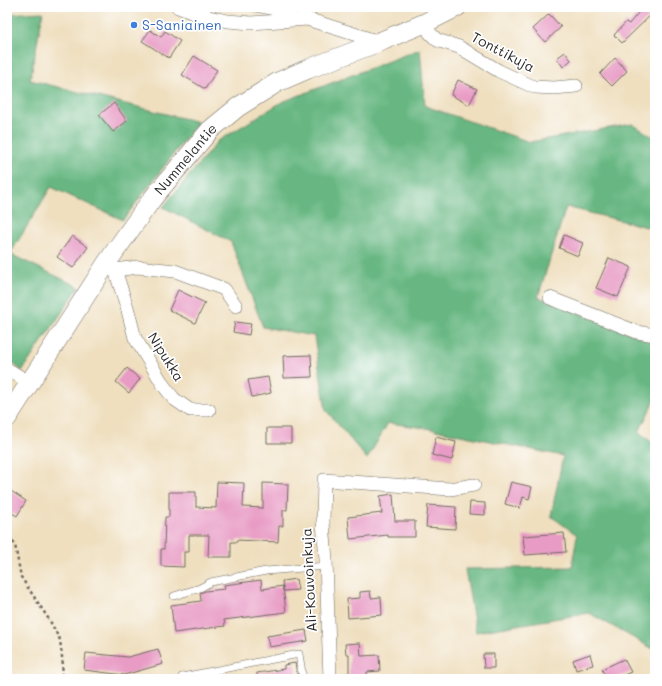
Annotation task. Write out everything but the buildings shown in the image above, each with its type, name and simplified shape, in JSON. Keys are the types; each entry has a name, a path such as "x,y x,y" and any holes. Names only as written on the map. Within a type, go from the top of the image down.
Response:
{"street":[{"path":"178,7 198,15 228,21 251,23 307,19 379,42"},
{"name":"Nummelantie","path":"7,418 30,382 112,266 152,199 210,130 238,107 278,82 308,69 461,11"},
{"name":"Tonttikuja","path":"425,24 430,34 437,40 459,46 499,71 534,87 554,88 576,86"},
{"path":"112,266 175,271 224,289 236,306"},
{"name":"Nipukka","path":"112,266 127,307 135,338 164,386 174,399 190,410 209,410"},
{"path":"550,298 637,332 655,335"},
{"path":"7,369 30,382"},
{"name":"Ali-Kouvoinkuja","path":"330,679 323,522 324,480 450,489 474,485"}],"lane":[{"path":"198,15 209,7"},
{"path":"252,7 307,19"},
{"path":"174,596 200,588 211,582 266,571 326,566"},
{"path":"182,677 299,654 304,679"}],"path":[{"path":"461,11 479,7"},
{"path":"7,530 15,545 21,577 50,621 60,640 63,665 61,679"}],"green space":[{"path":"43,12 30,80 198,122 123,220 51,187 10,254 79,287 22,371 7,358 7,14"},
{"path":"420,49 425,106 530,142 632,124 655,138 655,229 566,207 538,297 655,343 655,399 639,432 655,445 655,650 589,613 476,632 465,569 572,567 577,535 551,516 563,456 426,428 388,423 367,459 326,410 314,336 263,327 231,242 163,207 218,141 282,102"}],"place":[{"name":"S-Saniainen","path":"134,25"}]}
